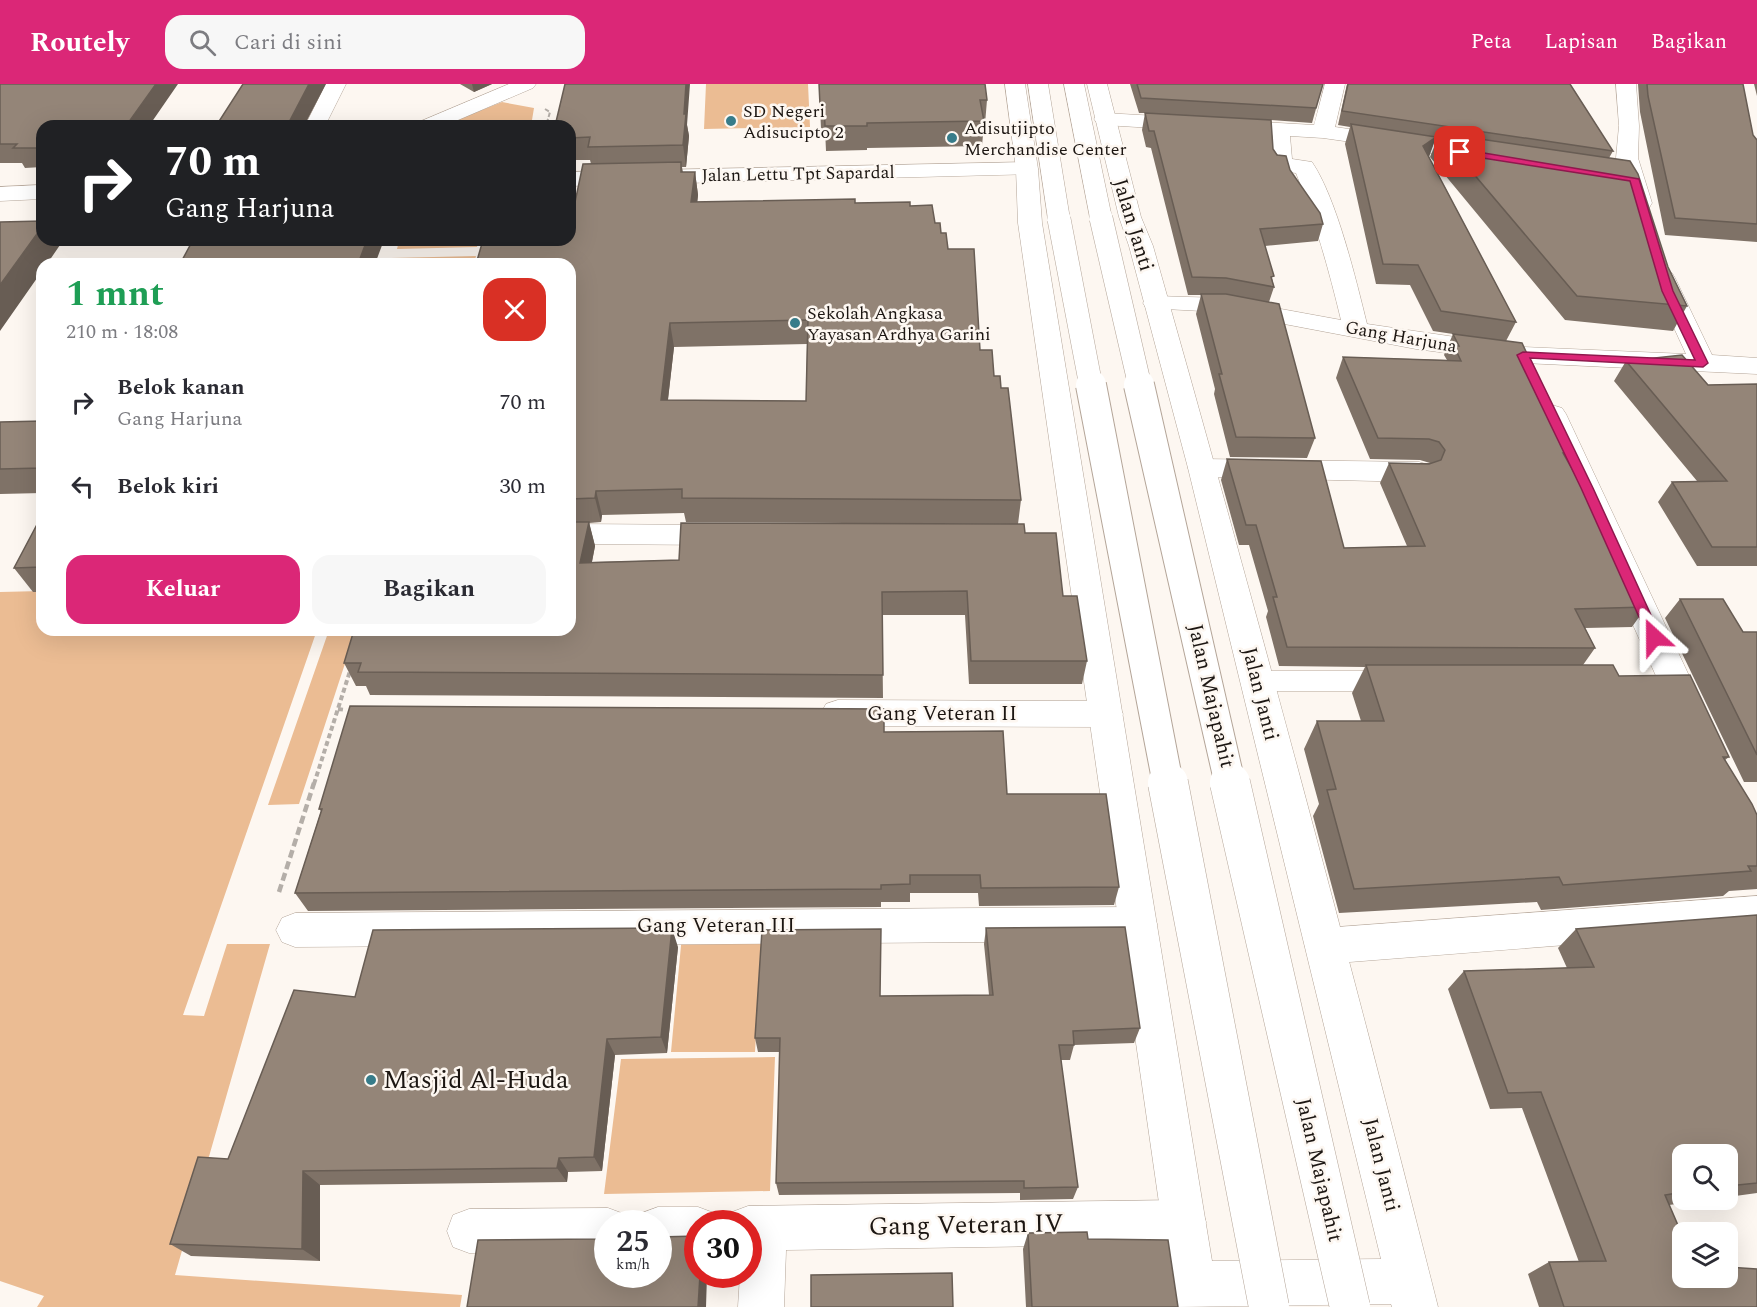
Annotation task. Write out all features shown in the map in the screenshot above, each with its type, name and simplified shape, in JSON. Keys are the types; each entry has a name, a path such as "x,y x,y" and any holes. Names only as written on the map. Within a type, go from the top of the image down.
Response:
{"main road":[{"path":"318,120 336,84"},
{"path":"440,120 526,84"},
{"path":"1323,132 1335,84"},
{"path":"1626,84 1629,126 1627,158 1646,221"},
{"path":"1032,85 1027,169 1030,223 1064,536 1106,714 1196,1295 1412,1294"},
{"path":"1032,85 1269,1307"},
{"name":"Jalan Janti","path":"1080,85 1104,119 1203,468 1412,1294"},
{"name":"Jalan Majapahit","path":"1080,85 1101,218 1350,1307"},
{"path":"1104,119 1323,132 1494,157"},
{"path":"1279,129 1281,165 1304,166 1345,284 1356,330"},
{"name":"Jalan Lettu Tpt Sapardal","path":"576,179 1027,169"},
{"path":"1611,175 1634,179"},
{"path":"0,194 36,192"},
{"path":"1658,262 1668,291 1703,363"},
{"name":"Gang Harjuna","path":"1155,303 1221,305 1356,330 1523,355 1627,358 1757,366"},
{"path":"1523,355 1587,488 1662,680 1704,743"},
{"path":"1203,468 1419,472"},
{"path":"576,534 746,535"},
{"name":"Gang Veteran II","path":"809,713 1106,714"},
{"path":"1324,946 1757,913"},
{"name":"Gang Veteran III","path":"295,930 1138,924"},
{"name":"Gang Veteran IV","path":"762,1228 1184,1222"},
{"path":"470,1231 594,1230"},
{"path":"760,1288 761,1307"}],"lane":[{"path":"1257,681 1417,681"}],"path":[{"path":"295,930 267,930 353,664"},
{"path":"338,709 346,710"}],"shaded area":[{"path":"706,84 808,84 810,127 704,129"},
{"path":"502,102 534,108 532,120 456,120"},
{"path":"398,246 477,246 477,247 397,249"},
{"path":"476,256 476,258 391,258"},
{"path":"36,591 36,636 315,636 183,1015 204,1016 227,944 270,944 175,1275 462,1295 460,1307 37,1307 44,1296 0,1281 0,592"},
{"path":"327,636 354,636 299,804 268,805"},
{"path":"762,934 755,1052 671,1052 682,935"},
{"path":"775,1057 770,1191 604,1194 621,1059"}],"building":[{"path":"0,84 156,84 130,120 36,120 36,148 13,148 17,144 0,144"},
{"path":"243,84 309,84 290,120 220,120"},
{"path":"565,84 686,84 683,145 588,147 590,137 576,138 576,120 556,120"},
{"path":"819,84 985,84 987,100 980,100 984,121 825,126 824,104 820,105"},
{"path":"1137,84 1323,84 1316,108 1141,98"},
{"path":"1348,84 1570,84 1613,151 1342,111"},
{"path":"1647,84 1743,84 1753,135 1757,140 1757,224 1675,218"},
{"path":"1145,113 1271,120 1273,149 1277,155 1286,156 1290,170 1320,213 1323,224 1260,229 1274,276 1271,277 1274,287 1226,278 1192,277 1154,131 1149,131"},
{"path":"1351,124 1436,137 1423,146 1516,322 1441,311 1418,265 1383,264"},
{"path":"1439,133 1630,161 1638,174 1668,267 1687,306 1577,296"},
{"name":"Sekolah Angkasa Yayasan Ardhya Garini","path":"681,162 681,172 695,172 691,202 855,199 855,203 910,202 910,206 932,205 935,223 940,223 941,233 946,233 948,249 974,249 980,350 992,350 994,376 1000,376 1001,388 1008,388 1021,500 682,498 682,489 596,491 595,498 576,499 576,258 478,258 481,246 576,246 576,197 583,164","holes":["808,320 806,401 661,400 670,323"]},
{"path":"36,221 36,235 0,285 0,222"},
{"path":"190,246 365,246 360,258 183,258"},
{"path":"1201,294 1226,294 1279,304 1315,438 1236,437"},
{"path":"1453,334 1522,343 1573,453 1563,453 1625,562 1646,607 1575,609 1595,648 1287,647 1273,597 1277,597 1256,525 1246,525 1227,459 1321,461 1344,548 1425,546 1389,463 1429,464 1441,460 1445,450 1439,442 1429,439 1378,438 1343,357 1461,361 1454,346 1459,346"},
{"path":"1682,355 1708,385 1757,384 1757,547 1712,547 1672,482 1727,481 1626,361"},
{"path":"36,421 36,468 0,469 0,422"},
{"path":"576,522 589,522 580,563 679,560 681,523 1024,524 1025,533 1056,533 1063,596 1077,596 1087,661 971,661 967,591 882,592 883,675 358,672 361,663 344,663 352,636 576,636"},
{"path":"36,526 36,567 14,568"},
{"path":"1680,599 1723,599 1743,632 1757,632 1757,755"},
{"path":"1366,665 1613,665 1619,676 1690,675 1729,757 1723,757 1757,815 1757,866 1748,866 1751,871 1563,885 1559,877 1354,889 1327,790 1336,789 1317,721 1384,721"},
{"path":"350,706 884,709 884,732 1003,731 1007,794 1106,794 1119,887 981,888 980,875 910,875 910,884 881,885 881,889 295,893 322,809 319,809"},
{"path":"1757,915 1757,1183 1738,1185 1738,1144 1672,1144 1672,1194 1665,1195 1677,1222 1672,1222 1672,1288 1738,1288 1738,1268 1757,1269 1757,1307 1564,1307 1549,1262 1606,1261 1541,1092 1508,1093 1464,971 1594,967 1576,929"},
{"path":"1125,927 1140,1028 1073,1031 1074,1045 1059,1045 1078,1187 1024,1188 1024,1181 776,1183 780,1038 755,1038 762,930 881,929 880,996 993,995 986,928"},
{"path":"672,928 661,1037 607,1039 594,1157 559,1158 557,1168 303,1171 302,1249 170,1244 198,1157 228,1159 294,990 355,997 373,930"},
{"path":"1087,1232 1088,1239 1168,1240 1178,1307 1032,1307 1028,1233"},
{"path":"684,1236 684,1288 699,1288 698,1307 467,1307 478,1240 594,1239 594,1288 672,1288 672,1237"},
{"path":"952,1273 953,1307 811,1307 811,1275"}],"place":[{"name":"SD Negeri Adisucipto 2","path":"731,121"},
{"name":"Adisutjipto Merchandise Center","path":"952,138"},
{"name":"Sekolah Angkasa Yayasan Ardhya Garini","path":"795,323"},
{"name":"Masjid Al-Huda","path":"371,1080"}],"route":[{"path":"1460,152 1634,179 1651,242 1668,291 1703,363 1523,355 1587,488 1654,637"}]}
